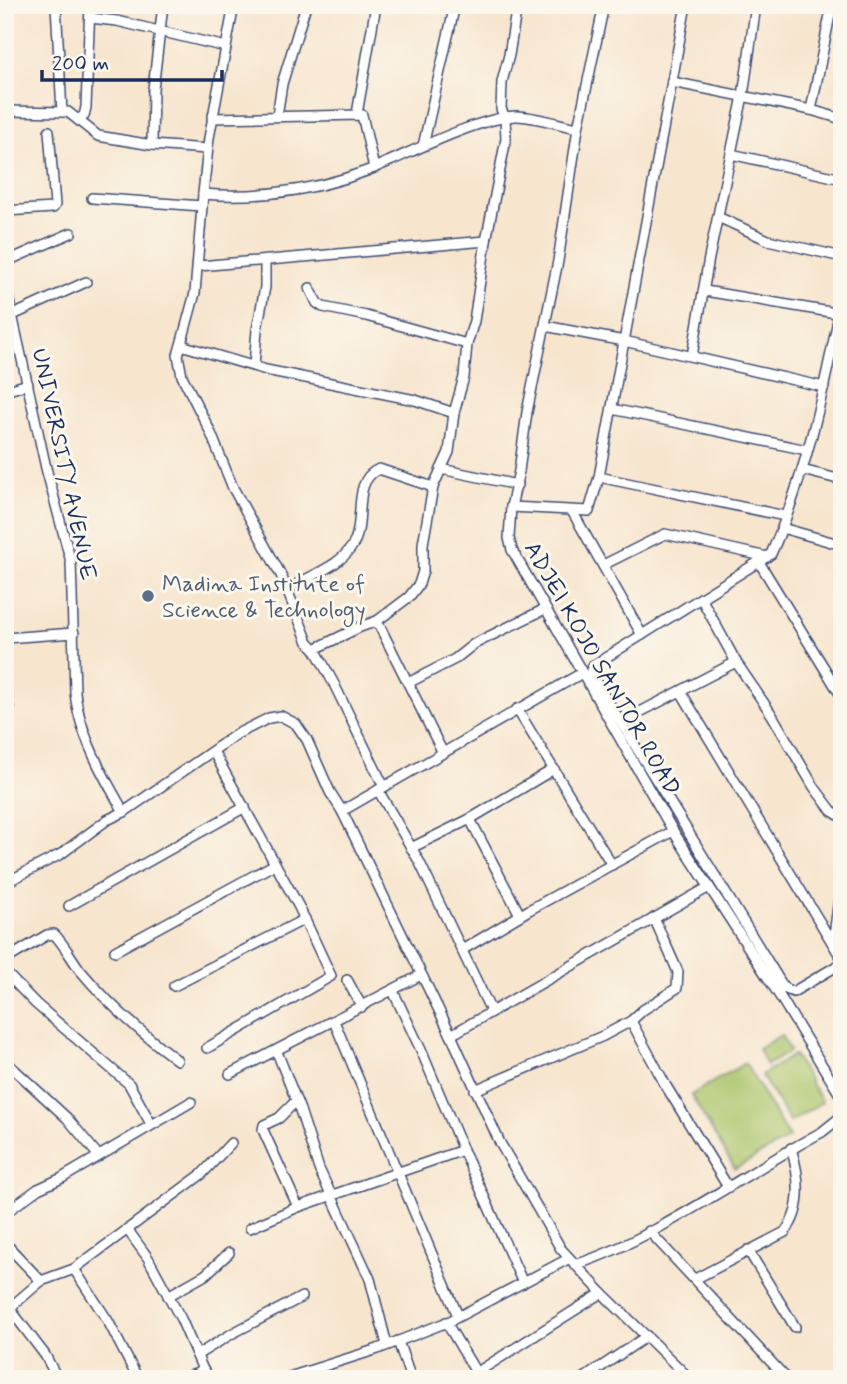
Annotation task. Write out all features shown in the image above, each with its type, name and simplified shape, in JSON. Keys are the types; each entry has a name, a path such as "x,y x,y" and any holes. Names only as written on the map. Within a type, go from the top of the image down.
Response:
{"street":[{"path":"56,5 62,112"},
{"path":"78,119 84,116 86,107 90,5"},
{"path":"152,145 152,100 163,5"},
{"path":"234,5 207,149 195,293 177,355 182,376 210,431 233,488 263,541 308,642 315,649 491,1011"},
{"path":"277,116 282,84 306,5"},
{"path":"356,114 376,5"},
{"path":"423,146 455,5"},
{"path":"315,649 377,621 409,597 419,584 423,571 423,544 433,487 449,452 506,139 505,117 501,109 502,82 517,5"},
{"name":"ADJEI KOJO SANTOR ROAD","path":"604,5 578,128 545,326 527,412 517,485 511,507 509,538 512,550 545,609 673,831 842,1098"},
{"path":"511,507 589,511 599,477 686,5"},
{"path":"692,356 743,96 756,5"},
{"path":"811,110 832,5"},
{"path":"90,18 160,30 226,47"},
{"path":"672,82 811,110 842,119"},
{"path":"5,111 68,112 98,136 152,145 207,149"},
{"path":"212,118 362,115 373,168"},
{"path":"203,194 241,195 315,186 373,168 487,121 505,117 525,116 578,128"},
{"path":"5,211 53,208 55,205 49,131"},
{"path":"731,154 842,178"},
{"path":"92,198 202,206"},
{"path":"718,217 768,240 842,257"},
{"path":"5,262 71,233"},
{"path":"199,266 486,241"},
{"path":"254,366 265,287 265,261"},
{"path":"10,312 86,282"},
{"name":"UNIVERSITY AVENUE","path":"5,283 46,468 71,562 75,692 80,723 124,812"},
{"path":"310,288 317,303 323,307 467,344"},
{"path":"705,291 840,314"},
{"path":"681,692 842,961 793,992 783,988 591,670 594,665 771,554 816,425 842,301"},
{"path":"545,326 624,341 824,387"},
{"path":"181,345 309,380 415,400 454,413"},
{"path":"5,391 28,384"},
{"path":"612,409 807,450"},
{"path":"287,590 339,562 347,553 360,527 363,483 371,472 379,469 433,487"},
{"path":"441,469 517,485"},
{"path":"802,470 842,480"},
{"path":"599,477 785,516"},
{"path":"572,511 642,635"},
{"path":"782,528 842,545"},
{"path":"603,565 666,534 763,560 842,697"},
{"path":"701,598 736,662 772,715 814,787 832,811 842,817"},
{"path":"408,683 545,609"},
{"path":"377,621 443,754"},
{"path":"5,638 74,633"},
{"path":"621,722 736,662"},
{"path":"342,811 582,673"},
{"path":"5,685 9,709"},
{"path":"517,709 612,865"},
{"path":"5,883 61,854 107,820 124,812 256,723 275,716 285,717 296,724 307,740 330,792 342,811 451,1035 500,1143 572,1262 690,1379"},
{"path":"207,1048 331,975 305,919 212,751"},
{"path":"411,848 470,819 554,769"},
{"path":"69,906 245,807"},
{"path":"470,819 520,915"},
{"path":"462,950 673,831"},
{"path":"115,951 275,864"},
{"path":"833,942 842,878"},
{"path":"451,1035 709,887"},
{"path":"475,1090 603,1036 631,1021 677,988 678,972 654,918"},
{"path":"174,986 305,919"},
{"path":"6,959 49,934 54,934 114,1008 132,1026 177,1060"},
{"path":"5,972 36,1004 129,1084 151,1125"},
{"path":"230,1074 421,975"},
{"path":"347,980 362,1007"},
{"path":"393,991 523,1283"},
{"path":"334,1021 458,1316"},
{"path":"631,1021 666,1086 728,1187"},
{"path":"277,1052 311,1147 366,1270 387,1345"},
{"path":"6,1062 67,1118 98,1155"},
{"path":"296,1101 279,1118 264,1125 263,1130 298,1208"},
{"path":"5,1213 38,1189 62,1178 191,1102"},
{"path":"283,1379 387,1345 446,1322 523,1283 572,1262 604,1256 822,1132 842,1116"},
{"path":"55,1374 45,1355 7,1310 41,1281 74,1269 202,1174 231,1143"},
{"path":"695,1279 789,1228 800,1179 791,1148"},
{"path":"250,1228 298,1208 463,1150"},
{"path":"127,1229 148,1258 206,1375 183,1379"},
{"path":"649,1231 786,1379"},
{"path":"5,1243 41,1281"},
{"path":"748,1251 795,1327"},
{"path":"168,1296 205,1275 229,1253"},
{"path":"74,1269 108,1321 138,1379"},
{"path":"446,1322 478,1376 601,1293"},
{"path":"197,1355 302,1297"},
{"path":"583,1379 647,1336"},
{"path":"398,1341 411,1379"}],"green space":[{"path":"781,1035 790,1051 767,1065 758,1049"},
{"path":"794,1055 822,1102 790,1122 761,1075"},
{"path":"745,1063 789,1138 735,1169 691,1095"}],"place":[{"name":"Madina Institute of Science & Technology","path":"148,596"}]}
